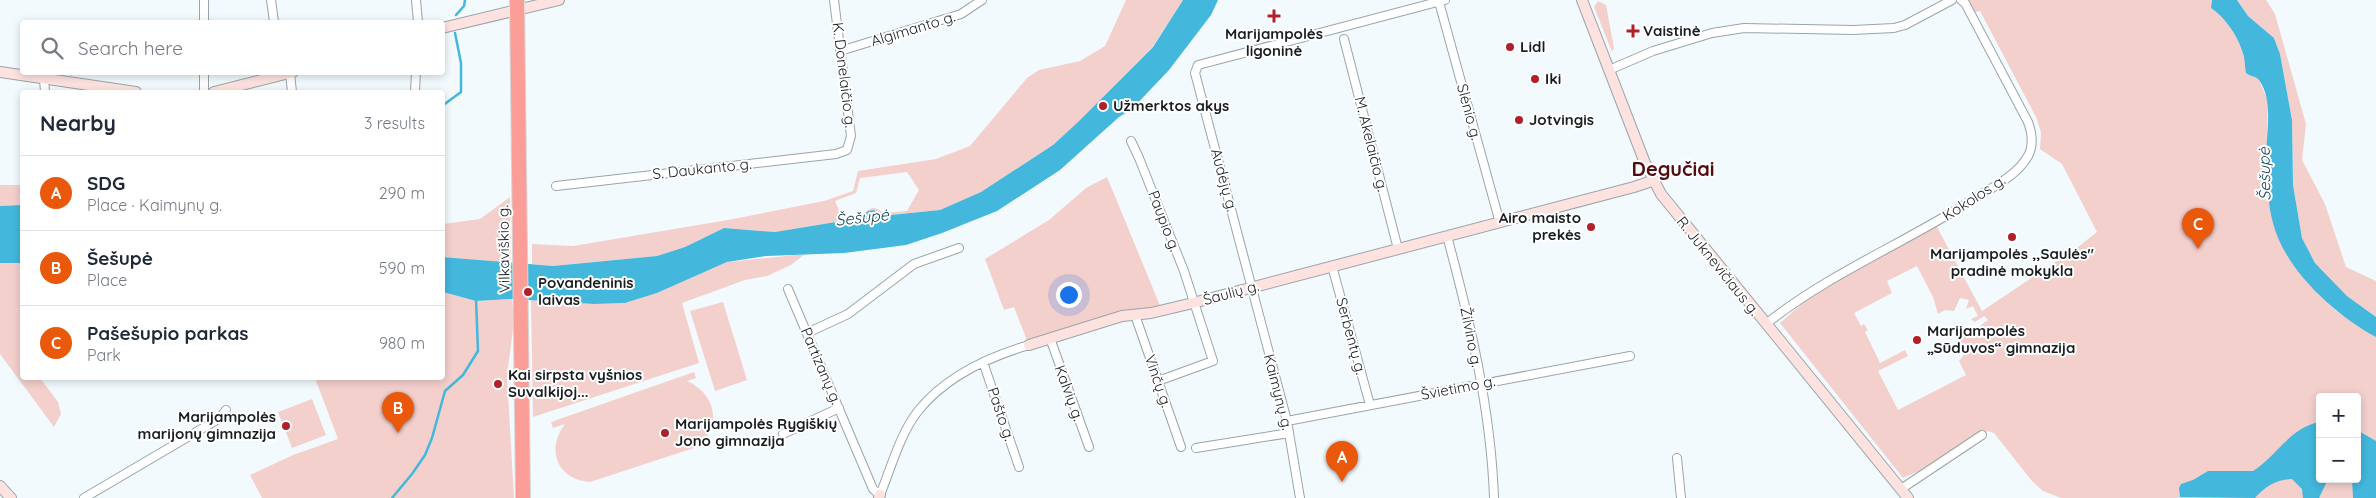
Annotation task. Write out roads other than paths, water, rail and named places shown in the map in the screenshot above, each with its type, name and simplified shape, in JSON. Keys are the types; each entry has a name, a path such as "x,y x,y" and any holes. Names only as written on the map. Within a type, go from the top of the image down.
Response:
{"highway":[{"name":"Vilkaviškio g.","path":"517,5 523,498"}],"street":[{"path":"204,0 204,20"},
{"path":"271,0 274,20"},
{"path":"416,0 418,20"},
{"path":"445,27 517,5 559,0"},
{"name":"K. Donelaičio g.","path":"834,0 851,136 847,150"},
{"name":"Algimanto g.","path":"840,51 961,14 982,0"},
{"name":"R. Juknevičiaus g.","path":"1583,0 1652,180 1667,202 1908,498"},
{"path":"1609,70 1653,51 1712,33 1744,28 1852,30 1894,28 1905,25 1952,0"},
{"name":"Kokolos g.","path":"1766,324 1830,280 1946,217 2005,179 2027,158 2032,143 2028,122 1974,20 1961,0"},
{"name":"Audėjų g.","path":"1253,288 1192,75 1198,65 1442,1"},
{"name":"Slėnio g.","path":"1442,1 1500,223"},
{"name":"M. Akelaičio g.","path":"1344,39 1398,249"},
{"path":"0,72 122,90"},
{"path":"204,75 204,90"},
{"path":"222,90 279,75"},
{"path":"291,75 292,90"},
{"path":"415,90 416,75"},
{"path":"44,79 45,90"},
{"name":"Paupio g.","path":"1130,141 1139,158 1184,271 1213,361 1158,381"},
{"name":"S. Daukanto g.","path":"556,186 836,154 847,150"},
{"name":"Šaulių g.","path":"879,496 907,428 918,410 934,394 968,368 1029,345 1122,316 1193,303 1253,288 1634,187 1652,180"},
{"name":"Žilvino g.","path":"1447,236 1466,307 1493,456 1494,498"},
{"path":"807,333 848,314 914,264 959,248"},
{"name":"Serbentų g.","path":"1332,266 1370,405"},
{"name":"Kaimynų g.","path":"1253,288 1289,433 1300,498"},
{"name":"Partizanų g.","path":"788,289 872,489 879,496"},
{"name":"Vinčų g.","path":"1135,315 1180,447"},
{"name":"Kalvių g.","path":"1050,338 1089,448"},
{"name":"Švietimo g.","path":"1286,421 1630,356"},
{"name":"Pašto g.","path":"983,362 1019,467"},
{"path":"783,434 839,408"},
{"path":"84,498 220,418 226,410"},
{"path":"1196,448 1289,433"},
{"path":"1901,489 1982,435"},
{"path":"1677,458 1681,498"},
{"path":"0,486 11,498"}],"water":[{"path":"1183,0 1218,0 1211,15 1169,70 1132,109 1119,117 1060,170 997,211 942,233 906,245 844,253 766,256 727,262 657,293 625,303 594,304 512,299 476,301 445,293 445,257 553,266 657,256 685,247 724,228 775,232 860,218 868,211 874,210 881,216 940,210 981,192 1053,145 1153,47"},
{"path":"2212,0 2237,0 2248,16 2274,38 2280,54 2292,120 2293,185 2302,238 2315,263 2347,296 2376,317 2376,337 2344,317 2314,289 2288,258 2279,240 2271,216 2268,193 2266,162 2267,99 2259,80 2246,73 2244,57 2236,36 2227,23 2211,8"},
{"path":"20,205 20,263 0,263 0,206"},
{"path":"2316,423 2316,483 2326,483 2319,498 2303,498 2302,489 2292,479 2272,484 2255,498 2180,497 2179,488 2181,484 2193,480 2208,471 2253,471 2262,465 2292,436 2309,425"},
{"path":"2361,432 2376,441 2376,498 2353,498 2352,483 2361,483"}],"waterway":[{"path":"456,15 464,6 465,0"},
{"path":"445,104 461,92 461,63 455,33"},
{"path":"392,498 425,455 432,438 445,391 463,375 478,351 476,299"}],"place":[{"name":"Marijampolės ligoninė","path":"1274,16"},
{"name":"Vaistinė","path":"1633,31"},
{"name":"Lidl","path":"1510,47"},
{"name":"Iki","path":"1535,79"},
{"name":"Užmerktos akys","path":"1103,106"},
{"name":"Jotvingis","path":"1519,120"},
{"name":"Airo maisto prekės","path":"1591,227"},
{"name":"Marijampolės ,,Saulės\" pradinė mokykla","path":"2012,237"},
{"name":"Pašešupio parkas","path":"2198,249"},
{"name":"Povandeninis laivas","path":"528,292"},
{"name":"Marijampolės „Sūduvos“ gimnazija","path":"1917,340"},
{"name":"Kai sirpsta vyšnios Suvalkijoj...","path":"498,384"},
{"name":"Marijampolės marijonų gimnazija","path":"286,426"},
{"name":"Šešupė","path":"398,433"},
{"name":"Marijampolės Rygiškių Jono gimnazija","path":"665,433"},
{"name":"SDG","path":"1342,482"}],"district":[{"name":"Degučiai","path":"1673,169"}]}
